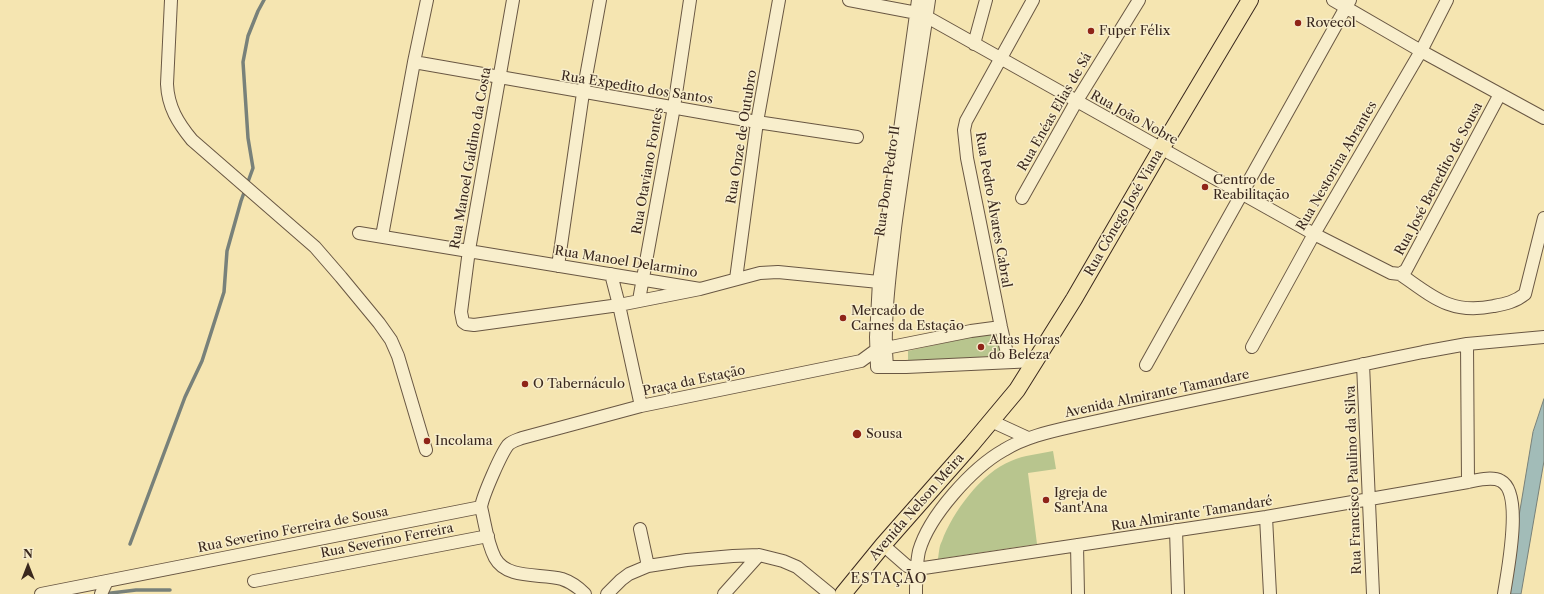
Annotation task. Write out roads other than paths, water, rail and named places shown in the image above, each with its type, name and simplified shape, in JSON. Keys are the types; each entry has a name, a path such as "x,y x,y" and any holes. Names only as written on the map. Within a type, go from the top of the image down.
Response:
{"main road":[{"name":"Rua Cônego José Viana","path":"991,421 1017,390 1074,299 1160,149 1250,0"},
{"name":"Avenida Nelson Meira","path":"843,594 991,421"}],"street":[{"path":"171,0 167,84 169,102 177,119 192,140 315,247 341,276 379,323 391,340 398,356 426,450"},
{"path":"382,236 427,0"},
{"name":"Rua Manoel Galdino da Costa","path":"513,0 498,78 469,250 461,312 463,322 474,325 619,305"},
{"path":"558,266 584,93 600,0"},
{"name":"Rua Otaviano Fontes","path":"639,300 674,107 690,0"},
{"name":"Rua Onze de Outubro","path":"736,279 757,122 779,0"},
{"name":"Rua João Nobre","path":"849,0 922,15 1314,234 1392,273 1400,274 1435,299 1457,308 1478,310 1517,300 1525,294 1544,218"},
{"name":"Rua Dom Pedro II","path":"918,0 922,15"},
{"name":"Rua Dom Pedro II","path":"882,367 881,349 884,282 899,198 905,130 922,15 929,0"},
{"path":"974,44 986,0"},
{"name":"Rua Pedro Álvares Cabral","path":"1009,362 967,158 964,130 966,120 1033,0"},
{"name":"Rua Enéas Elias de Sá","path":"1022,198 1076,102 1139,0"},
{"path":"1334,0 1348,4 1421,51 1544,118"},
{"name":"Rua Nestorina Abrantes","path":"1252,347 1314,234 1421,51 1447,0"},
{"path":"1146,365 1348,4"},
{"name":"Rua Expedito dos Santos","path":"414,62 584,93 857,137"},
{"name":"Rua José Benedito de Sousa","path":"1400,274 1406,270 1500,94"},
{"name":"Rua Manoel Delarmino","path":"359,233 700,289 760,273 778,272 884,282"},
{"path":"611,274 641,406"},
{"path":"619,305 700,289"},
{"path":"881,349 971,331 1001,327"},
{"name":"Avenida Almirante Tamandare","path":"916,594 916,569 919,552 925,536 944,507 965,481 983,464 1004,449 1028,438 1102,420 1363,364 1467,344 1544,337"},
{"path":"1467,344 1468,482"},
{"name":"Praça da Estação","path":"481,507 488,486 506,449 511,443 522,438 641,406 861,360 881,349"},
{"path":"861,360 882,367 1034,361"},
{"name":"Rua Francisco Paulino da Silva","path":"1363,364 1373,594"},
{"path":"991,421 1028,438"},
{"name":"Rua Almirante Tamandaré","path":"916,569 1266,517 1468,482 1495,479 1506,484 1509,489 1512,502 1512,532 1504,594"},
{"path":"481,507 495,558 505,568 523,574 555,578 571,583 586,594"},
{"name":"Rua Severino Ferreira de Sousa","path":"41,594 481,507"},
{"path":"1266,517 1270,594"},
{"path":"640,529 648,566"},
{"path":"1176,530 1178,594"},
{"name":"Rua Severino Ferreira","path":"254,581 488,536"},
{"path":"884,545 907,566 916,569"},
{"path":"1077,545 1078,594"},
{"path":"724,594 759,555"},
{"path":"608,594 629,574 648,566 687,560 759,555 783,561 797,568 830,594"},
{"path":"101,594 107,581"}],"water":[{"path":"1544,399 1544,461 1521,594 1506,594 1533,432"}],"waterway":[{"path":"130,544 185,397 202,361 224,292 227,251 241,201 253,168 248,138 243,62 248,36 264,0"},
{"path":"103,594 136,590 170,590"}],"place":[{"name":"Rovecol","path":"1298,23"},
{"name":"Fuper Félix","path":"1091,31"},
{"name":"Centro de Reabilitação","path":"1205,187"},
{"name":"Mercado de Carnes da Estação","path":"843,318"},
{"name":"Altas Horas do Beleza","path":"981,347"},
{"name":"O Tabernáculo","path":"525,384"},
{"name":"Sousa","path":"857,434"},
{"name":"Incolama","path":"427,441"},
{"name":"Igreja de Sant'Ana","path":"1046,500"}],"district":[{"name":"ESTAÇÃO","path":"889,579"}]}
